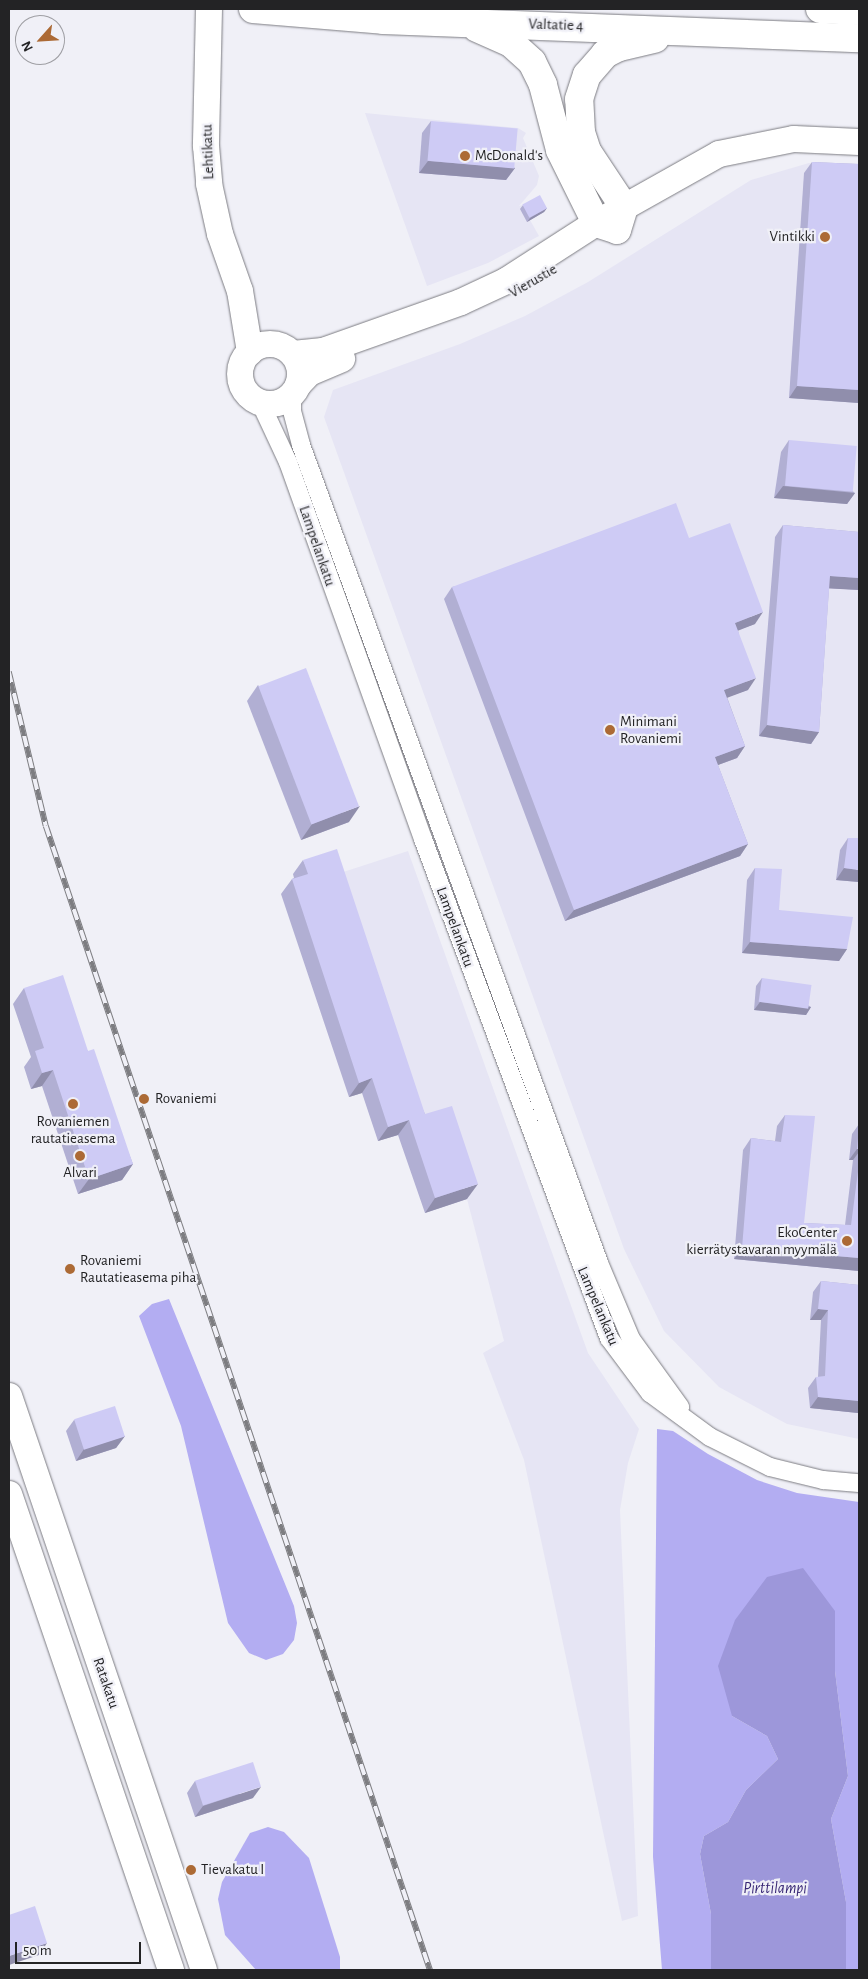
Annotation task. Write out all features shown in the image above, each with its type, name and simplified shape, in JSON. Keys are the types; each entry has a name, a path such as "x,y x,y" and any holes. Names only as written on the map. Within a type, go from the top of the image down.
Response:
{"highway":[{"path":"820,9 859,11"},
{"name":"Valtatie 4","path":"263,10 383,20 859,38"},
{"path":"464,23 511,43 532,62 543,85 560,150 613,220"},
{"path":"613,220 587,151 579,114 582,85 594,64 619,46 691,32"}],"street":[{"name":"Lehtikatu","path":"209,9 206,146 209,184 220,234 240,291 250,352"},
{"name":"Vierustie","path":"287,350 323,351 452,306 506,280 613,220 754,147 794,139 859,142"},
{"name":"Vierustie","path":"295,390 310,372 328,364 427,331 496,302 613,220"},
{"name":"Lehtikatu","path":"240,291 287,350"},
{"path":"262,345 287,350 300,372 295,390 278,403 260,402 245,391 240,379 241,366 250,352 262,345"},
{"name":"Lampelankatu","path":"295,390 292,411 301,445 380,654 599,1263 642,1359 693,1423"},
{"name":"Lampelankatu","path":"260,402 288,462 361,672 597,1311 618,1353 638,1381 693,1423 733,1450 770,1467 823,1480 859,1484"},
{"name":"Ratakatu","path":"9,1396 204,1970"},
{"name":"Ratakatu","path":"9,1494 171,1970"}],"shaded area":[{"path":"365,113 518,128 526,133 523,138 539,176 537,185 519,206 522,205 527,221 530,220 539,236 488,263 427,286"},
{"path":"809,163 859,167 859,1439 787,1424 719,1387 664,1331 624,1249 324,417 333,390 460,344 525,316 588,282 751,180"},
{"path":"408,851 588,1353 639,1429 628,1463 620,1510 638,1916 622,1921 524,1460 483,1353 504,1341 467,1199 441,1121 415,1129 331,876"},
{"path":"169,1299 294,1606 297,1623 294,1640 283,1654 266,1660 249,1653 228,1623 181,1426 139,1316 152,1304"},
{"path":"657,1429 673,1431 708,1454 757,1480 797,1493 859,1502 859,1970 846,1969 846,1902 831,1819 848,1776 835,1671 835,1611 732,1716 767,1736 778,1759 746,1790 728,1822 704,1836 700,1854 711,1914 711,1970 662,1970 653,1857"},
{"path":"268,1827 284,1832 309,1858 340,1957 340,1970 256,1970 225,1935 218,1899 222,1882 250,1833"}],"water":[{"name":"Pirttilampi","path":"803,1568 835,1611 835,1671 848,1776 831,1819 846,1902 846,1970 711,1970 711,1914 700,1854 704,1836 728,1822 746,1790 778,1759 767,1736 732,1716 718,1666 735,1620 767,1577"}],"building":[{"name":"McDonald's","path":"431,121 518,129 514,168 428,161"},
{"path":"812,162 859,164 859,390 797,386"},
{"path":"540,195 547,208 529,218 522,204"},
{"path":"789,440 857,446 853,492 785,486"},
{"name":"Minimani Rovaniemi","path":"676,503 689,538 730,523 763,612 735,623 756,678 724,690 745,746 715,757 748,844 574,910 452,587"},
{"path":"783,525 859,532 859,578 830,576 819,732 767,725"},
{"path":"306,668 359,806 311,824 258,686"},
{"path":"848,838 859,838 859,870 844,868"},
{"path":"337,849 425,1114 452,1106 478,1184 435,1198 409,1120 388,1127 372,1078 359,1083 292,879 308,874 303,860"},
{"path":"755,868 782,869 779,910 853,917 847,949 750,942"},
{"name":"Rovaniemen rautatieasema","path":"63,975 88,1051 94,1049 133,1164 89,1179 53,1070 42,1073 35,1051 44,1048 24,988"},
{"path":"762,978 812,985 808,1009 759,1002"},
{"path":"785,1115 815,1116 804,1223 851,1225 859,1164 859,1258 742,1248 751,1138 781,1142"},
{"path":"859,1128 859,1149 857,1149"},
{"path":"821,1281 859,1285 859,1401 818,1397 816,1377 825,1376 828,1310 818,1309"},
{"path":"115,1406 125,1436 84,1450 74,1419"},
{"path":"253,1762 261,1787 203,1806 195,1781"},
{"path":"35,1906 47,1943 9,1956 9,1915"}],"railway":[{"path":"9,672 46,826 430,1970"}],"place":[{"name":"McDonald's","path":"465,156"},
{"name":"Vintikki","path":"825,237"},
{"name":"Minimani Rovaniemi","path":"610,730"},
{"name":"Rovaniemi","path":"144,1099"},
{"name":"Rovaniemen rautatieasema","path":"73,1104"},
{"name":"Alvari","path":"80,1156"},
{"name":"EkoCenter kierrätystavaran myymälä","path":"847,1241"},
{"name":"Rovaniemi Rautatieasema piha","path":"70,1269"},
{"name":"Tievakatu I","path":"191,1870"}]}
